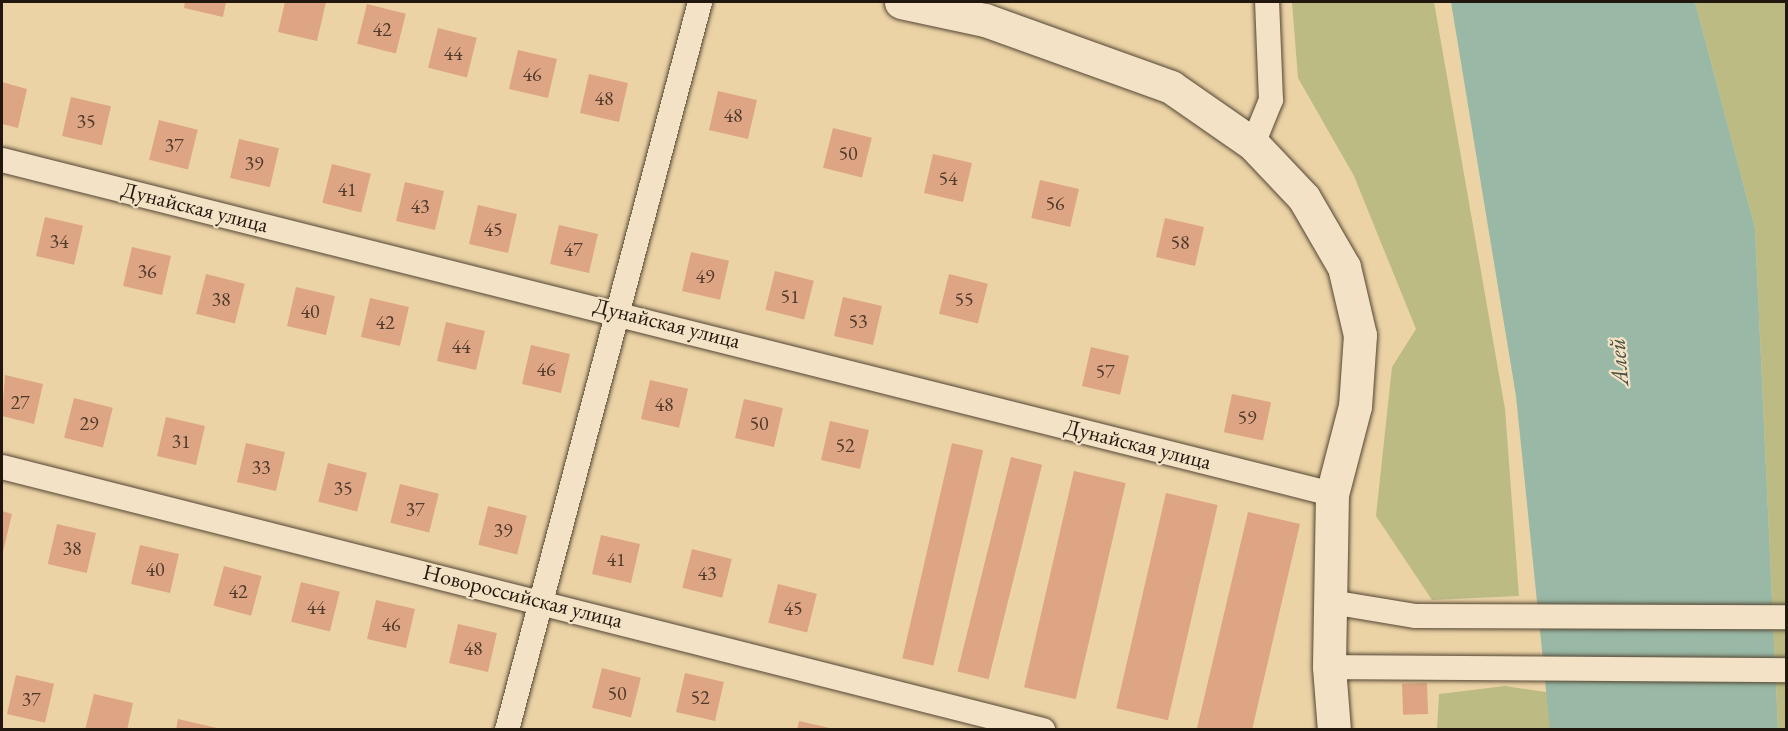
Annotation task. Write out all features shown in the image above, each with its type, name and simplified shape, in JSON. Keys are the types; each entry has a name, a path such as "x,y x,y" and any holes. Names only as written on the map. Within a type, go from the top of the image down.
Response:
{"street":[{"path":"507,729 539,600 619,310 700,2"},
{"path":"901,2 985,20 1171,87 1253,144 1304,198 1344,267 1360,335 1355,406 1332,494 1329,667 1334,729"},
{"path":"1253,144 1271,100 1267,2"},
{"name":"Дунайская улица","path":"2,160 619,310 1332,494"},
{"name":"Новороссийская улица","path":"2,467 539,600 1042,729"},
{"path":"1331,602 1416,616 1786,617"},
{"path":"1329,667 1416,670 1786,670"}],"shaded area":[{"path":"1292,2 1434,2 1505,409 1519,596 1432,600 1376,516 1392,367 1416,329 1354,176 1298,78"},
{"path":"1695,2 1786,2 1786,729 1778,729 1755,228"},
{"path":"1505,686 1572,696 1577,730 1437,730 1439,694"}],"water":[{"name":"Алей","path":"1451,2 1695,2 1755,228 1778,729 1550,729 1516,396"}],"building":[{"path":"185,2 226,2 223,17 184,8"},
{"path":"285,2 326,2 317,41 278,32"},
{"path":"367,4 406,14 396,53 357,44"},
{"path":"438,28 477,38 467,77 428,68"},
{"path":"518,50 557,59 548,98 509,89"},
{"path":"589,74 628,83 619,122 580,113"},
{"path":"2,82 27,89 18,128 2,124"},
{"path":"718,91 757,100 748,139 709,130"},
{"path":"71,97 111,106 102,145 62,136"},
{"path":"159,120 198,130 188,169 149,160"},
{"path":"833,128 872,138 862,177 823,168"},
{"path":"239,139 279,148 270,187 230,178"},
{"path":"933,154 972,163 963,202 924,193"},
{"path":"332,164 371,174 361,212 322,203"},
{"path":"1040,180 1079,189 1070,227 1031,218"},
{"path":"405,182 444,191 435,230 396,221"},
{"path":"478,205 517,214 508,253 469,244"},
{"path":"45,217 83,226 74,265 36,256"},
{"path":"1165,218 1204,227 1195,266 1156,257"},
{"path":"559,225 598,234 589,273 550,264"},
{"path":"132,247 171,256 162,295 123,286"},
{"path":"691,252 729,261 720,300 682,291"},
{"path":"775,271 814,281 804,319 765,310"},
{"path":"206,274 245,284 235,323 196,314"},
{"path":"949,274 988,284 978,323 939,314"},
{"path":"296,287 335,296 326,335 287,326"},
{"path":"843,297 882,306 873,345 834,336"},
{"path":"370,298 409,307 400,346 361,337"},
{"path":"446,322 485,331 476,370 437,361"},
{"path":"531,345 570,354 561,393 522,384"},
{"path":"1091,347 1129,356 1120,395 1082,386"},
{"path":"5,375 43,384 34,424 2,416"},
{"path":"650,380 688,389 679,428 641,419"},
{"path":"1232,394 1271,402 1263,440 1224,432"},
{"path":"74,398 113,408 103,447 64,438"},
{"path":"744,399 783,408 774,447 735,438"},
{"path":"166,417 205,426 196,465 157,456"},
{"path":"830,421 869,430 860,469 821,460"},
{"path":"246,443 285,452 276,491 237,482"},
{"path":"952,443 983,450 933,666 902,658"},
{"path":"1011,457 1042,465 989,679 958,671"},
{"path":"328,463 367,473 357,511 318,502"},
{"path":"1074,471 1126,483 1076,699 1024,687"},
{"path":"400,484 439,494 429,532 390,523"},
{"path":"1166,493 1218,505 1168,720 1116,708"},
{"path":"488,506 527,516 517,554 478,545"},
{"path":"2,511 12,514 2,556"},
{"path":"1248,512 1300,524 1252,730 1206,730 1197,728"},
{"path":"57,524 96,533 87,573 48,564"},
{"path":"601,535 640,544 631,583 592,574"},
{"path":"140,545 179,554 170,593 131,584"},
{"path":"692,549 732,559 722,598 682,588"},
{"path":"224,566 262,576 251,616 213,606"},
{"path":"301,582 340,592 330,631 291,622"},
{"path":"778,584 817,594 807,632 768,623"},
{"path":"376,600 415,609 406,648 367,639"},
{"path":"458,624 497,633 488,672 449,663"},
{"path":"602,668 641,678 631,717 592,708"},
{"path":"685,673 724,682 715,721 676,712"},
{"path":"16,675 54,684 45,723 7,714"},
{"path":"1427,683 1428,714 1403,715 1402,684"},
{"path":"94,694 133,703 127,730 85,730"},
{"path":"178,719 217,728 217,730 176,730"},
{"path":"799,721 834,729 834,730 797,730"}]}
